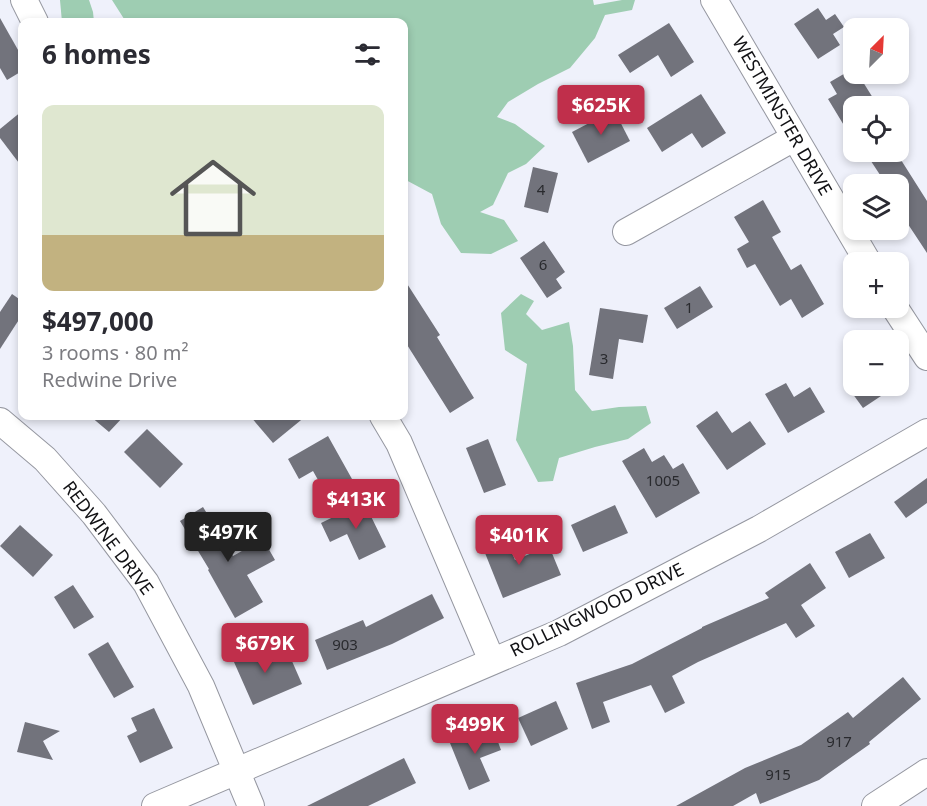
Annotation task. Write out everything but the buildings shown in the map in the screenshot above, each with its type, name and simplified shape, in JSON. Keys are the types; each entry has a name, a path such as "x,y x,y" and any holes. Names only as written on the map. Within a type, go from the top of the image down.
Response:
{"street":[{"path":"24,0 33,18"},
{"name":"WESTMINSTER DRIVE","path":"714,0 862,252"},
{"path":"626,232 794,138"},
{"path":"902,318 927,357"},
{"path":"385,420 399,443 492,661"},
{"name":"REDWINE DRIVE","path":"0,421 45,459 94,514 146,583 201,686 251,806"},
{"name":"ROLLINGWOOD DRIVE","path":"155,806 559,633 759,529 927,432"},
{"path":"874,806 927,772"}],"green space":[{"path":"60,0 89,0 94,18 62,18"},
{"path":"112,0 593,0 594,5 635,0 632,10 605,15 595,38 570,68 508,102 497,117 515,124 545,146 526,164 508,173 493,205 480,212 504,220 518,241 491,254 461,253 441,224 432,194 408,181 408,18 123,18"},
{"path":"521,294 534,301 526,314 542,330 569,322 573,346 575,390 592,411 646,406 651,423 628,439 559,458 553,481 538,482 516,440 527,364 505,350 501,313"}],"water":[{"path":"586,96 589,102 587,107 578,110 573,116 565,111 566,105 579,97"}]}
